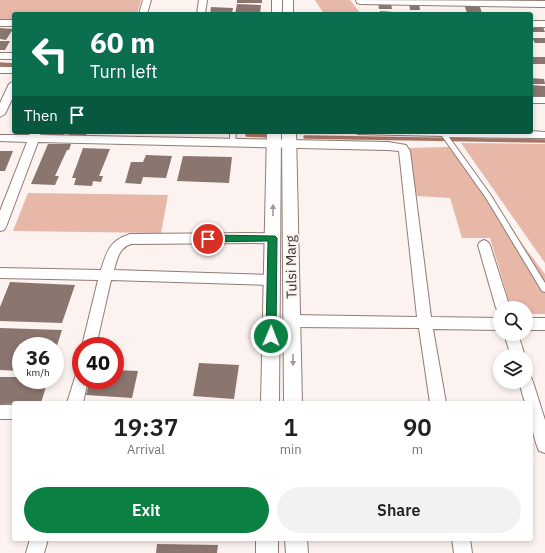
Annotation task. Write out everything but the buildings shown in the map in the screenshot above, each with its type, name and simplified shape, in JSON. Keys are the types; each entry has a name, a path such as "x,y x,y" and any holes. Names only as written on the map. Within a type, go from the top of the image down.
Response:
{"street":[{"path":"144,12 147,0"},
{"path":"201,12 203,0"},
{"path":"277,0 277,12"},
{"path":"288,0 288,12"},
{"path":"360,0 433,2 485,1 545,4"},
{"path":"485,1 488,12"},
{"path":"433,2 436,12"},
{"path":"0,23 12,23"},
{"path":"533,24 545,24"},
{"path":"0,56 12,56"},
{"path":"0,70 12,70"},
{"path":"0,114 12,88"},
{"path":"533,100 545,100"},
{"path":"0,227 34,136"},
{"path":"0,138 34,136 289,138 396,146 402,148 405,152 425,323 438,401"},
{"name":"Tulsi Marg","path":"273,138 272,280 282,322 293,401"},
{"name":"Tulsi Marg","path":"270,401 282,322 289,138"},
{"path":"91,337 106,275 115,247 122,242 130,239 272,238"},
{"path":"484,245 501,301"},
{"path":"0,273 272,280"},
{"path":"282,322 493,324"},
{"path":"533,324 545,324"},
{"path":"75,401 78,389"},
{"path":"528,389 532,401"},
{"path":"533,406 545,446"},
{"path":"0,412 12,412"},
{"path":"35,553 38,541"},
{"path":"267,541 267,553"},
{"path":"296,541 297,553"},
{"path":"461,541 463,553"}],"lane":[{"path":"444,134 488,196 545,289"}],"shaded area":[{"path":"0,0 141,0 138,12 12,12 12,19 0,19"},
{"path":"315,0 350,0 359,12 323,12"},
{"path":"461,143 545,144 545,263"},
{"path":"449,147 545,274 545,314 533,314 533,301 509,301 490,238 462,238 450,198 417,196 405,148"},
{"path":"28,193 168,195 161,233 13,231"}],"waterway":[{"path":"0,64 12,65"},
{"path":"247,134 269,136"},
{"path":"305,137 545,141"}],"route":[{"path":"208,239 272,238 271,336"}]}
